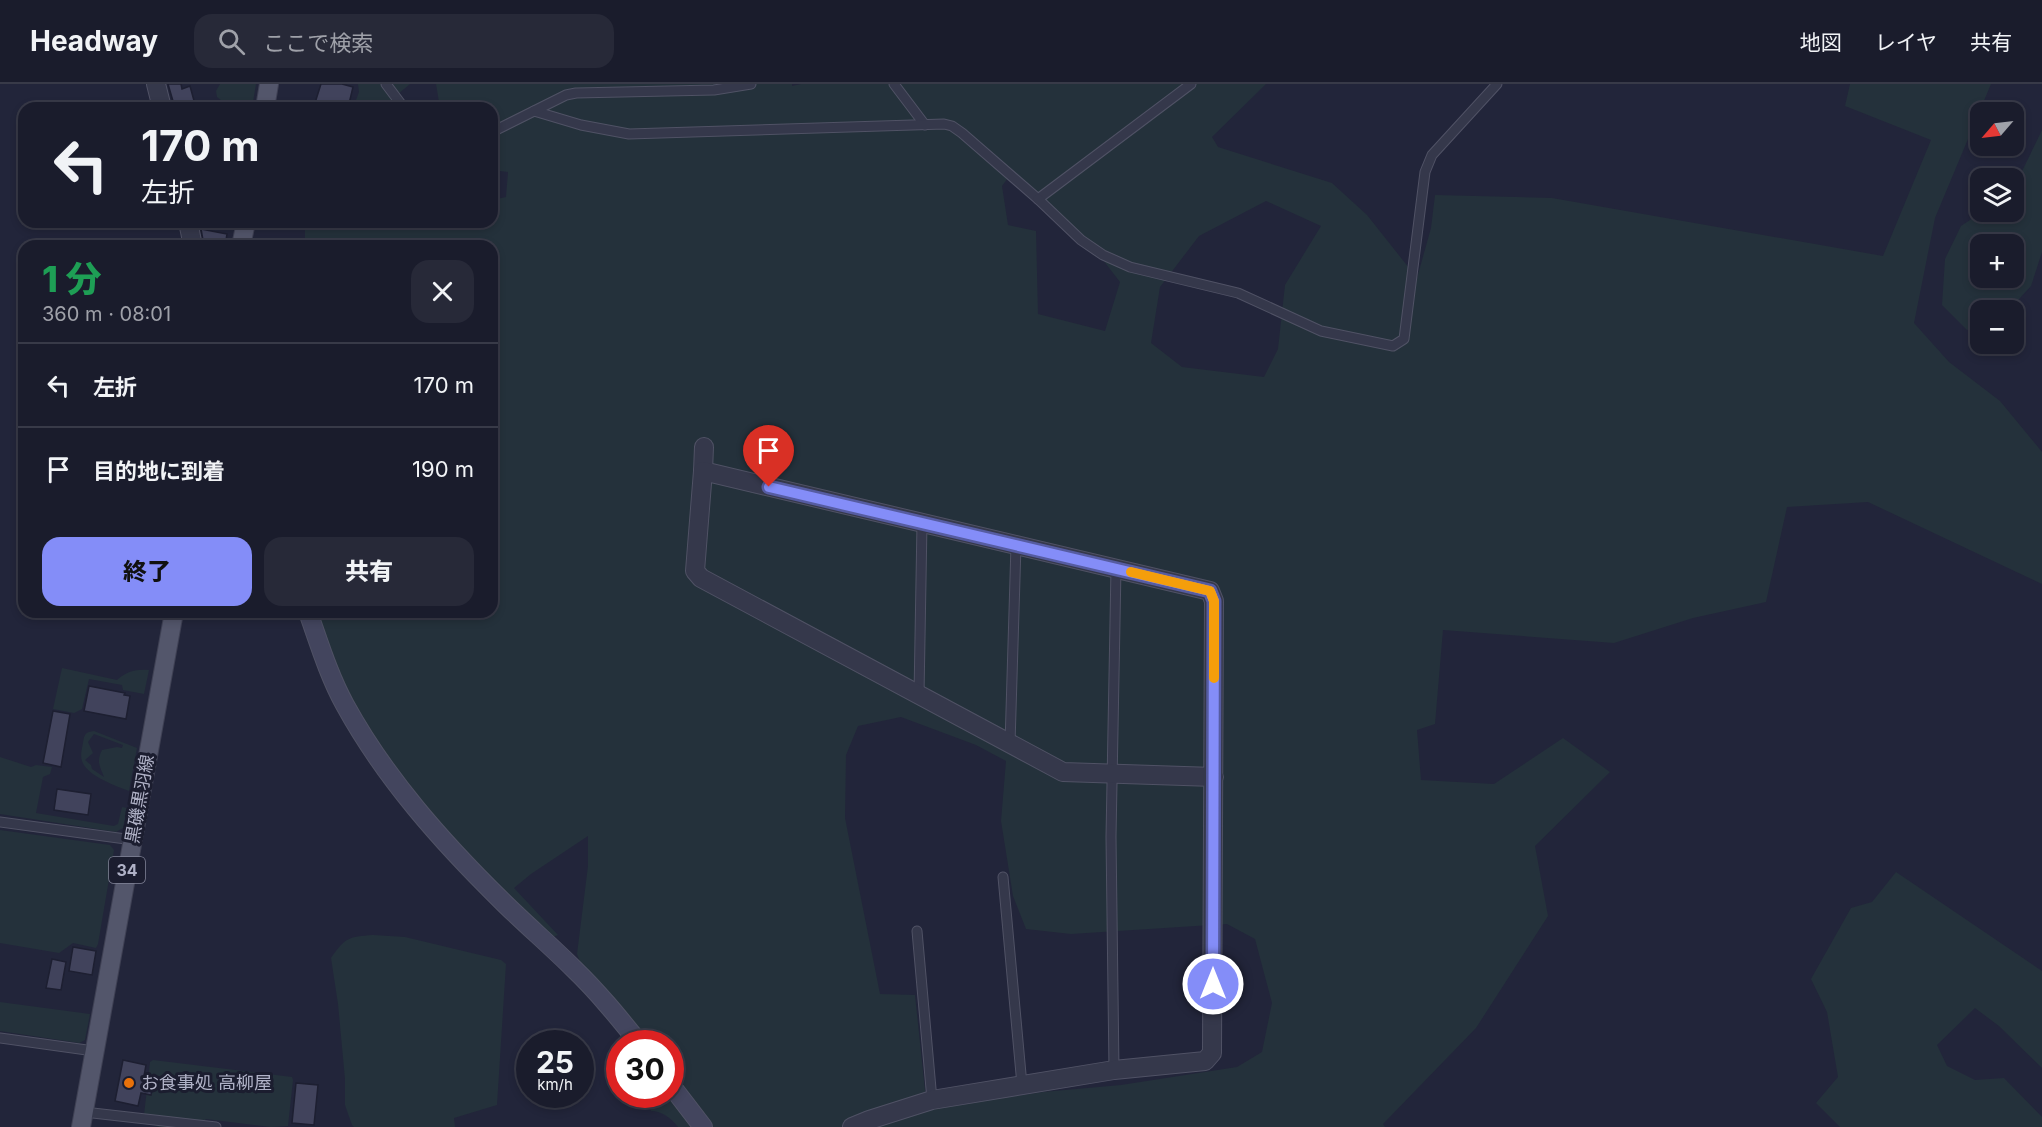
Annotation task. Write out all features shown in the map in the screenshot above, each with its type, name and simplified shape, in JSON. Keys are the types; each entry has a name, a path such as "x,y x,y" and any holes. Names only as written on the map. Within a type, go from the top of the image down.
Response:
{"main road":[{"path":"266,102 269,84"},
{"name":"黒磯黒羽線","path":"82,1119 173,618"}],"street":[{"path":"156,84 160,102"},
{"path":"704,447 695,571 701,578 1064,772 1214,777"},
{"path":"703,471 1210,591 1214,601 1212,1053 1205,1061 1114,1070 932,1100 852,1127"},
{"path":"310,618 325,661 344,703 369,747 446,844 574,969 628,1030"},
{"path":"684,1102 703,1127"}],"lane":[{"path":"386,84 400,102"},
{"path":"498,129 566,95 576,93 714,90 752,84"},
{"path":"894,84 925,125"},
{"path":"1038,199 1191,84"},
{"path":"534,111 581,125 630,134 952,126 1038,199 1081,240 1103,255 1130,267 1238,293 1320,331 1393,346 1404,339 1425,172 1432,155 1497,84"},
{"path":"919,694 922,523"},
{"path":"1010,744 1016,545"},
{"path":"1114,1070 1111,837 1116,568"},
{"path":"0,822 133,840"},
{"path":"1003,877 1022,1085"},
{"path":"917,932 932,1100"},
{"path":"0,1038 94,1051"},
{"path":"82,1119 216,1127"}],"shaded area":[{"path":"220,84 256,84 253,102 223,102 217,97 216,91"},
{"path":"358,84 410,84 398,94 400,102 356,100 359,92"},
{"path":"436,84 792,84 792,86 801,84 1266,84 1212,137 1218,147 1332,183 1367,215 1417,278 1431,228 1435,195 1552,198 1883,256 1931,140 1845,106 1850,84 1991,84 1983,102 1970,102 1970,134 1935,218 1914,323 1949,362 2000,401 2042,452 2042,584 1868,502 1787,507 1766,602 1693,618 1614,643 1443,630 1435,724 1417,730 1421,780 1494,784 1563,738 1610,772 1535,846 1548,916 1476,1028 1383,1124 1385,1127 712,1127 684,1091 684,1030 635,1030 580,962 577,954 588,866 588,836 514,888 558,935 553,937 511,898 403,781 348,700 318,618 498,618 498,240 305,240 305,229 300,228 498,228 498,199 506,197 508,172 498,171 498,102 439,102","holes":["1013,171 1089,242 1120,282 1105,331 1038,314 1036,231 1008,225 1002,186","1266,201 1321,226 1285,285 1278,349 1264,377 1182,367 1151,343 1160,287 1199,236","901,717 976,745 1006,761 1001,821 1013,896 1026,929 1071,934 1227,924 1255,939 1272,1003 1262,1052 1237,1067 1121,1085 1043,1092 927,1109 915,995 880,994 845,818 846,755 858,726"]},
{"path":"2042,130 2042,252 2031,286 2018,300 1970,300 1970,329 1967,330 1942,305 1945,259 1961,226 1970,220 1970,222 2024,222 2024,168"},
{"path":"62,668 117,680 132,671 149,670 144,694 123,690 122,685 89,679 82,709 74,713 53,709"},
{"path":"91,731 137,748 129,791 102,780 85,766 81,757 83,740","holes":["94,734 123,745 122,748 102,750 99,761 104,777 92,769 85,760 93,753 88,742"]},
{"path":"0,757 31,767 36,765 52,767 50,774 43,777 36,813 114,826 118,824 122,807 127,808 123,828 116,832 0,814"},
{"path":"0,830 110,845 114,850 96,948 73,943 59,953 0,943"},
{"path":"1896,872 2042,971 2042,1068 1999,1026 1975,1008 1937,1045 1947,1066 1975,1080 2004,1078 2042,1117 2042,1127 1840,1127 1816,1103 1838,1077 1827,1012 1811,979 1851,908 1872,902"},
{"path":"373,935 405,937 501,960 506,964 497,1105 454,1118 455,1127 354,1127 352,1125 345,1105 338,1004 331,958 348,939"},
{"path":"0,1002 90,1014 85,1040 79,1043 0,1031"},
{"path":"153,1060 292,1077 288,1126 271,1127 206,1119 197,1127 154,1125 144,1115 150,1062"},
{"path":"651,1108 678,1108 692,1127 678,1127 666,1116 651,1111"}],"building":[{"path":"168,84 181,84 182,89 190,86 194,102 173,102"},
{"path":"321,84 342,84 353,87 349,102 315,102"},
{"path":"201,229 227,234 226,240 203,240"},
{"path":"89,686 130,696 126,719 84,711"},
{"path":"53,711 70,714 61,767 43,763"},
{"path":"57,789 91,794 88,815 54,810"},
{"path":"73,947 96,951 92,975 69,971"},
{"path":"52,959 66,962 61,990 46,988"},
{"path":"123,1060 146,1065 144,1076 154,1079 151,1095 141,1093 138,1106 115,1101"},
{"path":"296,1083 318,1085 314,1125 292,1123"}],"slow traffic":[{"path":"1131,572 1210,591 1214,601 1214,678"}],"place":[{"name":"お食事処 高柳屋","path":"129,1083"}],"route":[{"path":"769,487 1210,591 1214,601 1213,984"}]}
